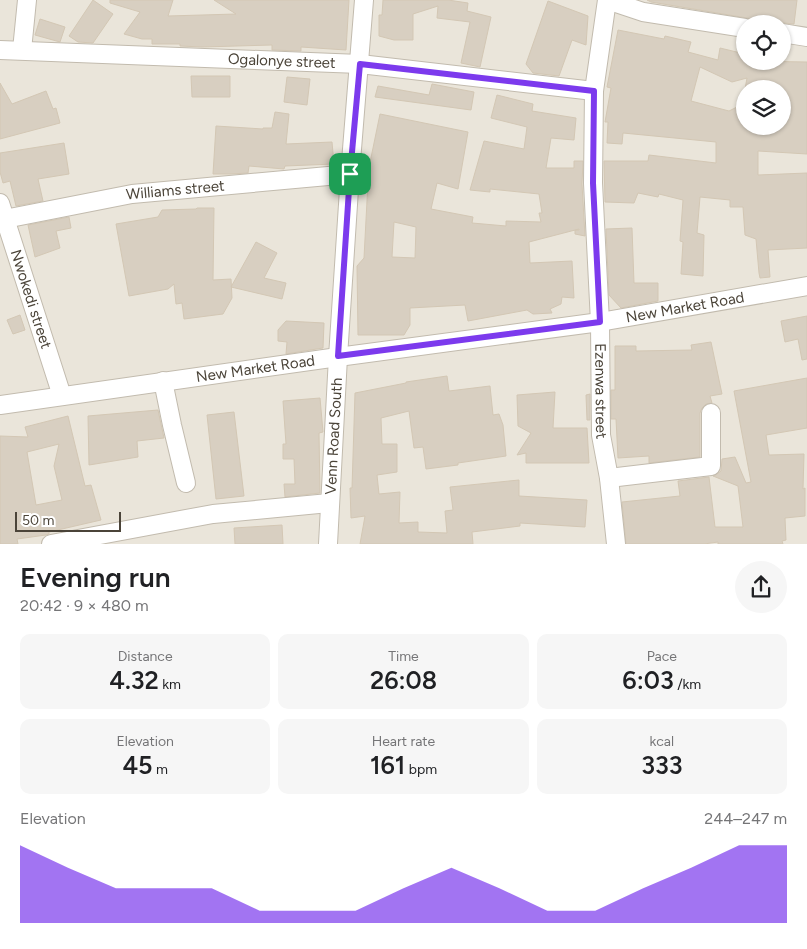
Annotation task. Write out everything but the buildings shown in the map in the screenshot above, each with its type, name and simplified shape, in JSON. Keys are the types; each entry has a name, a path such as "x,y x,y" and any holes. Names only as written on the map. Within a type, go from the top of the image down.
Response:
{"street":[{"path":"22,50 27,0"},
{"name":"Venn Road South","path":"328,544 350,174 364,0"},
{"path":"607,0 644,12 736,27"},
{"name":"Ezenwa street","path":"607,0 594,91 593,183 600,322 601,435 616,544"},
{"path":"791,34 807,37"},
{"name":"Ogalonye street","path":"0,50 360,64 594,91"},
{"name":"Williams street","path":"2,214 132,194 350,174"},
{"name":"Nwokedi street","path":"2,214 62,396"},
{"name":"New Market Road","path":"0,405 338,356 600,322 807,286"},
{"path":"163,381 186,483"},
{"path":"608,478 711,466 710,413"},
{"path":"51,544 102,539 213,514 330,502"}],"shaded area":[{"path":"0,0 807,0 807,544 0,544"}],"route":[{"path":"360,64 594,91 593,183 600,322 338,356 350,174 360,64"}]}
